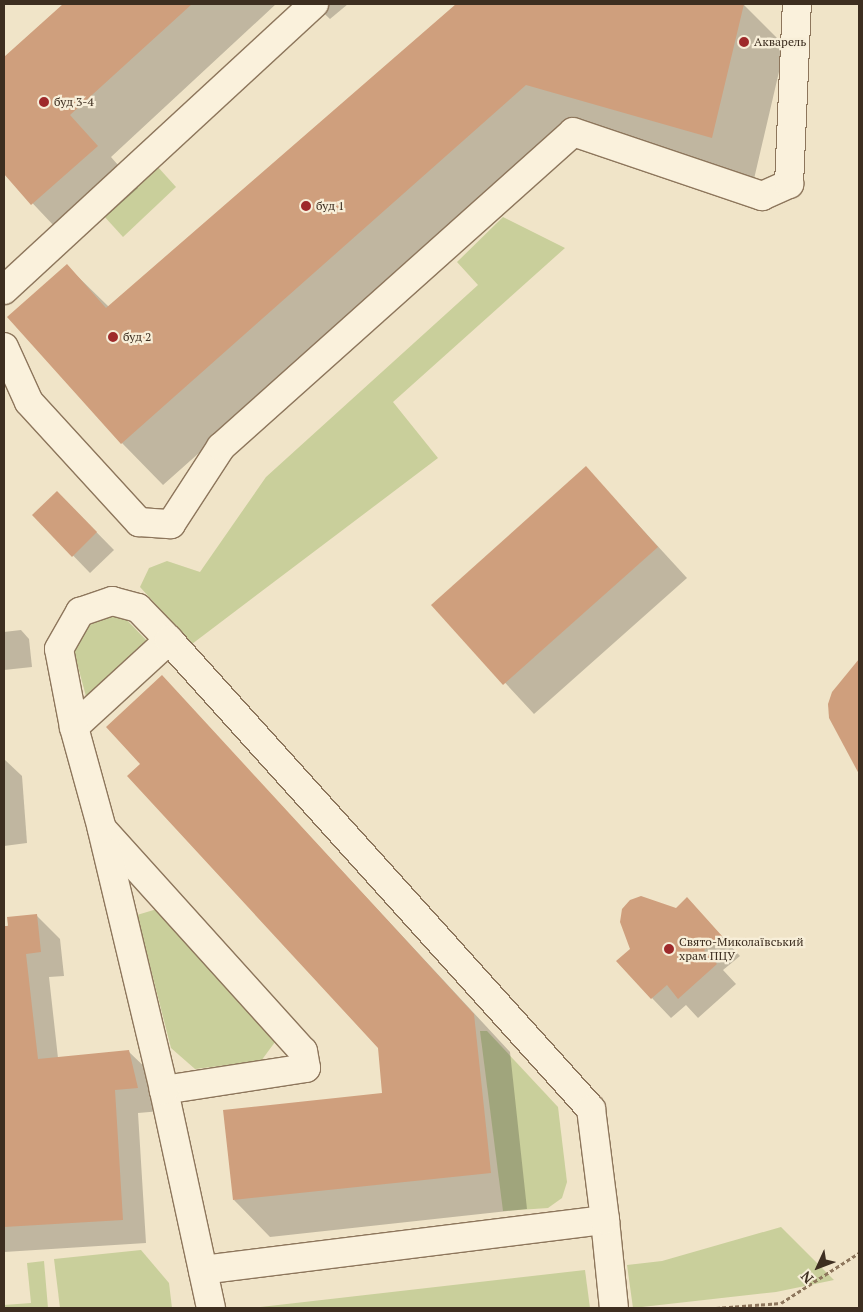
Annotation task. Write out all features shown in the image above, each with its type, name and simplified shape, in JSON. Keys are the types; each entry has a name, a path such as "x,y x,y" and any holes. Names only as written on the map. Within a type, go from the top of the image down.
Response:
{"lane":[{"path":"4,290 314,4"},
{"path":"4,347 29,402 139,522 171,524 221,447 573,132 762,196 789,184 798,4"},
{"path":"211,1308 164,1090 102,828 74,727 59,650 80,612 112,601 138,608 169,640 591,1109 614,1308"},
{"path":"74,727 169,640"},
{"path":"102,828 303,1051 306,1068 164,1090"},
{"path":"203,1270 605,1220"}],"path":[{"path":"716,1308 781,1303 859,1254"}],"green space":[{"path":"157,166 176,187 123,237 103,215"},
{"path":"503,217 565,248 393,402 438,458 192,644 140,587 149,568 167,561 200,572 266,477 478,285 457,262"},
{"path":"104,614 121,614 149,643 87,700 74,652 78,635"},
{"path":"157,909 275,1042 261,1061 195,1069 171,1048 137,915"},
{"path":"480,1031 487,1031 558,1107 567,1182 562,1198 548,1208 503,1211"},
{"path":"781,1227 834,1280 776,1292 633,1308 627,1265 662,1261"},
{"path":"141,1250 169,1283 172,1308 60,1308 54,1259"},
{"path":"44,1261 48,1308 4,1308 4,1305 31,1303 27,1263"},
{"path":"585,1270 590,1308 251,1308"}],"building":[{"name":"буд 3-4","path":"63,4 192,4 70,115 98,146 31,205 4,174 4,57"},
{"name":"буд 1","path":"456,4 744,4 712,138 526,85 121,444 7,317 67,264 106,308"},
{"path":"586,466 658,547 503,685 431,605"},
{"path":"57,491 97,532 72,557 32,515"},
{"path":"859,659 859,774 829,718 828,704 832,692"},
{"path":"162,675 474,1014 491,1173 233,1200 223,1110 382,1093 378,1048 127,776 140,764 106,727"},
{"name":"Свято-Миколаївський храм ПЦУ","path":"641,896 676,908 687,897 722,936 704,950 717,964 678,999 667,985 651,999 616,961 630,949 620,922 622,909 630,900"},
{"path":"37,914 41,952 26,954 38,1059 129,1050 138,1088 115,1090 123,1220 4,1227 4,926 8,926 7,917"}],"place":[{"name":"Акварель","path":"744,42"},
{"name":"буд 3-4","path":"44,102"},
{"name":"буд 1","path":"306,206"},
{"name":"буд 2","path":"113,337"},
{"name":"Свято-Миколаївський храм ПЦУ","path":"669,949"}]}
